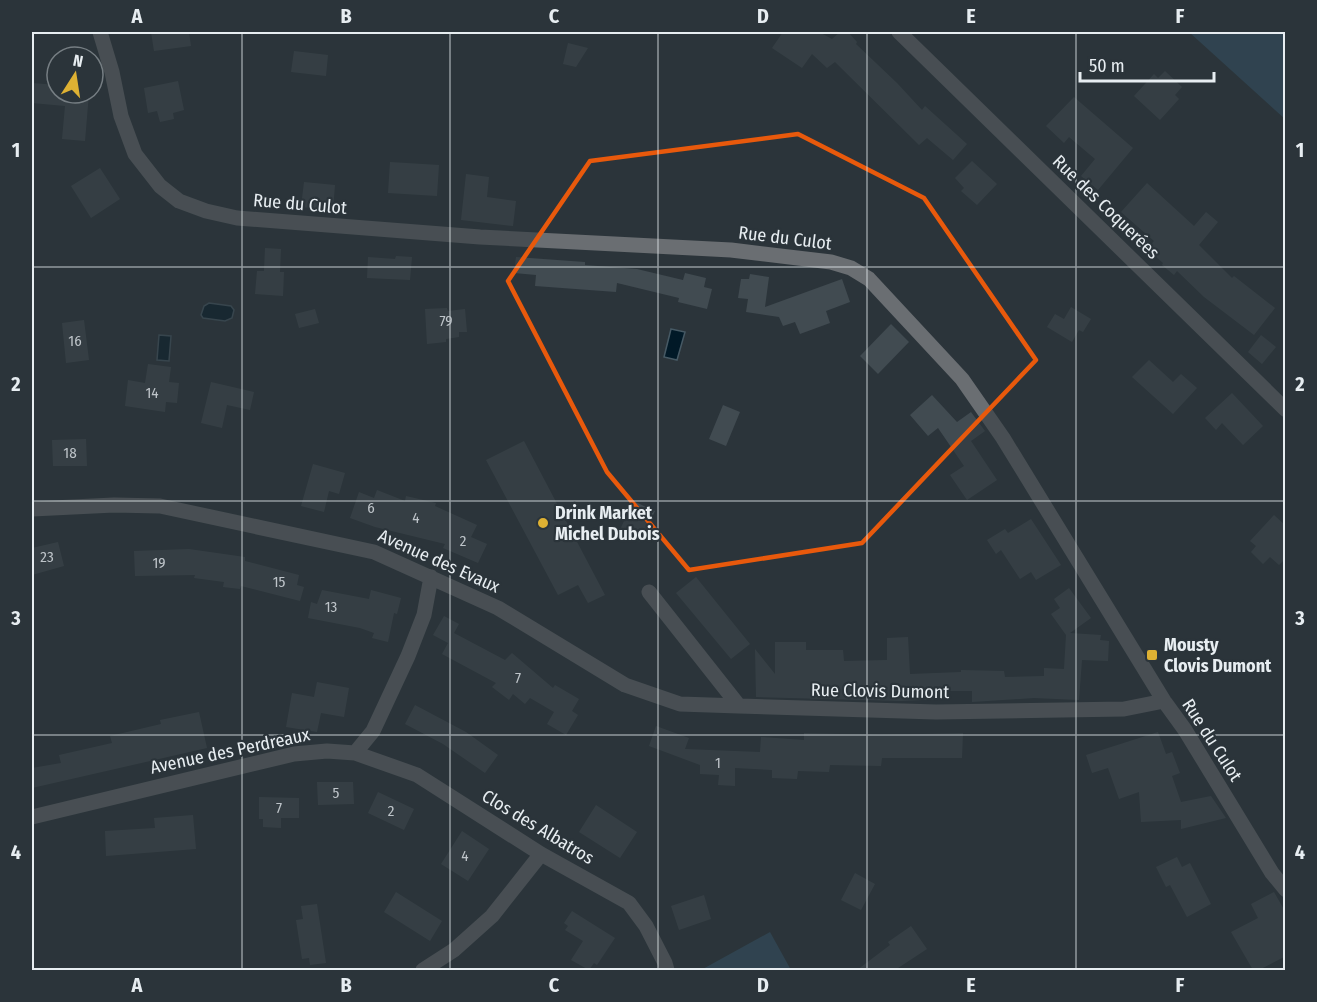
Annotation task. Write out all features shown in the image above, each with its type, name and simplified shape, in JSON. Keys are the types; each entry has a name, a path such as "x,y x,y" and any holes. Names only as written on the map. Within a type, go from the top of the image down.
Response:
{"street":[{"name":"Rue du Culot","path":"101,32 121,116 135,154 160,186 179,201 206,211 237,218 469,237 732,250 831,262 851,268 869,279 962,379 1003,438 1164,702 1185,730 1272,873 1286,890"},
{"name":"Rue des Coquerées","path":"899,32 1286,410"},
{"name":"Avenue des Evaux","path":"32,509 114,505 160,506 374,552 498,608 626,686 680,704 739,706"},
{"path":"356,753 373,731 408,656 424,615 431,577"},
{"path":"649,592 739,706"},
{"name":"Rue Clovis Dumont","path":"739,706 936,712 1124,709 1164,702"},
{"name":"Avenue des Perdreaux","path":"32,817 294,754 327,751 356,753"},
{"name":"Clos des Albatros","path":"356,753 417,775 541,854 629,903 646,926 667,970"},
{"path":"423,970 454,950 492,916 541,854"}],"highlighted area":[{"path":"798,134 924,198 1036,360 862,543 689,570 607,472 508,281 590,161"}],"shaded area":[{"path":"1189,32 1285,32 1285,119"},
{"path":"209,303 231,306 234,310 232,318 225,321 203,318 201,315 204,306"},
{"path":"671,329 685,332 677,360 664,357"},
{"path":"159,335 171,336 169,361 157,360"},
{"path":"770,932 791,970 701,970"}],"building":[{"path":"151,32 189,32 191,46 154,51"},
{"path":"783,32 819,32 832,39 840,32 848,32 857,42 856,44 922,110 925,106 967,144 953,160 927,138 919,145 835,62 827,68 812,54 802,68 772,48"},
{"path":"568,43 588,48 576,67 563,64"},
{"path":"294,51 328,55 326,76 291,72"},
{"path":"1165,71 1182,87 1175,95 1179,99 1160,120 1134,96 1154,74 1158,78"},
{"path":"178,81 184,110 173,113 174,119 160,122 157,111 148,113 144,88"},
{"path":"32,83 45,84 45,104 32,103"},
{"path":"1074,97 1133,148 1098,190 1081,176 1095,159 1069,137 1064,143 1046,126"},
{"path":"54,105 88,105 85,141 62,139 65,106"},
{"path":"972,161 997,184 977,205 961,191 964,188 955,178"},
{"path":"390,162 439,165 437,196 388,193"},
{"path":"100,168 120,199 91,218 71,186"},
{"path":"466,174 489,177 487,197 516,201 513,226 461,220"},
{"path":"304,182 335,185 333,210 301,207"},
{"path":"1147,183 1194,226 1206,212 1218,222 1199,245 1232,278 1234,276 1275,308 1254,335 1204,297 1177,271 1174,275 1147,249 1154,241 1121,212"},
{"path":"265,248 281,249 280,272 284,272 283,296 255,294 257,271 264,271"},
{"path":"396,256 412,257 410,280 367,278 368,257 395,259"},
{"path":"516,257 585,262 585,265 637,269 683,280 685,273 706,278 704,287 712,289 707,309 678,302 679,298 617,283 616,292 535,286 536,275 514,273"},
{"path":"750,274 769,277 765,307 842,279 850,302 826,311 830,323 800,334 795,322 783,326 779,317 746,312 748,299 738,298 741,279 749,279"},
{"path":"1071,307 1091,319 1083,332 1079,330 1072,342 1047,327 1055,314 1064,319"},
{"path":"447,308 448,311 465,309 467,332 459,332 459,337 446,339 446,342 427,344 425,309"},
{"path":"315,309 319,323 299,328 295,314"},
{"path":"84,320 89,360 66,363 62,323"},
{"path":"891,324 909,342 878,374 860,356"},
{"path":"1261,335 1276,347 1262,364 1248,352"},
{"path":"1149,360 1173,382 1181,374 1197,388 1173,414 1132,377"},
{"path":"148,364 171,367 169,382 179,383 177,403 166,402 165,412 125,406 128,380 145,383"},
{"path":"211,382 254,392 250,410 227,405 222,428 201,423"},
{"path":"1232,393 1263,426 1243,445 1222,423 1216,430 1205,418"},
{"path":"932,395 957,422 971,412 985,431 971,441 997,480 967,500 950,475 964,466 938,428 928,436 910,415"},
{"path":"723,405 740,412 726,446 709,439"},
{"path":"86,439 87,466 53,466 52,440"},
{"name":"Drink Market Michel Dubois","path":"524,441 605,595 588,603 578,585 558,595 486,460"},
{"path":"313,464 345,473 339,494 329,491 324,512 301,506"},
{"path":"377,490 405,501 406,496 436,503 435,506 477,525 471,537 487,544 478,563 443,548 445,544 375,527 350,518 359,492 374,498"},
{"path":"633,501 655,511 640,542 619,532"},
{"path":"1274,515 1286,526 1286,558 1279,565 1270,557 1263,564 1251,552 1256,546 1250,541"},
{"path":"1031,519 1061,565 1036,580 1031,572 1020,579 1001,550 996,554 987,540 1005,529 1008,533"},
{"path":"58,542 64,566 32,575 32,548"},
{"path":"189,549 245,557 245,561 299,575 297,585 304,587 300,601 241,586 240,589 223,587 224,582 194,578 195,575 135,576 134,551"},
{"path":"696,577 750,644 731,659 676,593"},
{"path":"1069,588 1091,618 1070,633 1101,635 1100,640 1109,641 1108,661 1082,660 1079,700 1034,698 972,702 972,691 944,691 944,699 901,701 756,697 755,649 775,674 775,642 806,642 806,650 843,650 844,661 887,660 887,638 908,637 910,674 961,672 961,670 1004,671 1005,677 1044,676 1044,668 1064,669 1066,635 1051,614 1060,608 1054,599"},
{"path":"322,590 369,599 371,590 401,598 397,614 394,613 388,642 372,638 374,633 360,628 308,618 311,602 317,604"},
{"path":"444,616 459,624 454,633 505,660 512,653 553,688 555,685 579,699 572,711 578,715 566,735 547,724 554,712 530,698 525,704 513,694 509,700 492,687 496,683 442,654 448,643 433,635"},
{"path":"317,682 349,688 344,717 321,713 317,732 286,727 292,693 314,697"},
{"path":"415,705 466,732 498,755 485,773 443,744 405,724"},
{"path":"199,712 207,748 32,788 32,768 61,763 59,755 112,743 110,736 161,724 160,720"},
{"path":"656,726 689,738 685,749 760,752 761,737 804,740 804,733 880,735 963,733 962,758 882,758 881,766 830,765 829,772 798,771 797,779 772,778 772,770 735,768 735,786 718,785 719,775 700,774 700,765 649,746"},
{"path":"1158,732 1166,754 1172,752 1180,773 1172,776 1181,802 1211,796 1226,818 1181,829 1181,820 1141,822 1139,792 1119,799 1108,768 1092,773 1086,755"},
{"path":"317,782 353,782 354,804 318,805"},
{"path":"378,792 414,809 404,830 368,813"},
{"path":"259,797 299,798 299,818 281,818 281,828 263,827 263,819 259,819"},
{"path":"596,805 637,832 620,858 579,832"},
{"path":"193,815 196,849 106,856 105,831 155,828 154,818"},
{"path":"462,831 489,849 468,881 441,864"},
{"path":"1177,857 1182,867 1190,863 1211,904 1187,917 1170,885 1166,887 1156,867"},
{"path":"855,873 875,884 861,910 841,900"},
{"path":"396,892 442,921 430,941 384,912"},
{"path":"1274,892 1286,913 1286,956 1259,970 1253,970 1231,932 1258,918 1251,904"},
{"path":"704,895 711,919 679,930 671,906"},
{"path":"317,904 326,963 310,965 309,958 302,959 296,920 303,919 301,906"},
{"path":"572,911 615,938 597,965 594,963 589,970 571,960 583,941 565,930 568,926 564,923"},
{"path":"911,926 927,949 895,970 857,970 890,945 888,942"}],"place":[{"name":"Drink Market Michel Dubois","path":"543,523"},
{"name":"Mousty Clovis Dumont","path":"1152,655"}]}
